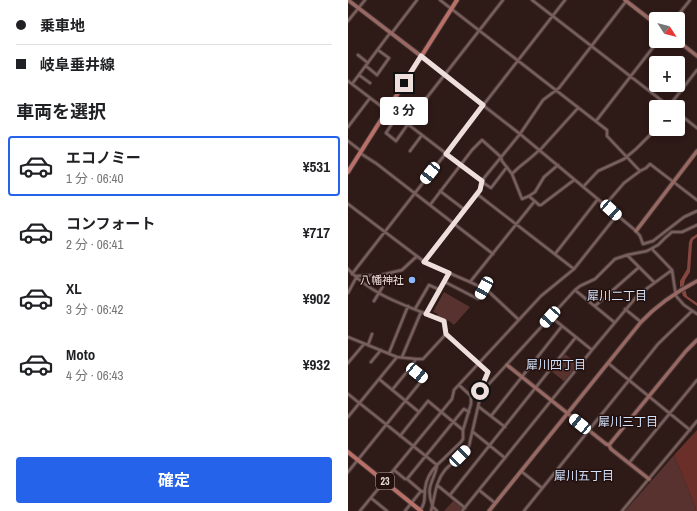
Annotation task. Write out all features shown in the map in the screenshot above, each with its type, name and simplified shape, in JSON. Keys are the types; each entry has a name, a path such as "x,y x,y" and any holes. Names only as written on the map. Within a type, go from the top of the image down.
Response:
{"main road":[{"path":"348,172 457,0"},
{"name":"23","path":"348,452 421,511"}],"street":[{"path":"348,0 540,150 636,232 640,236 643,244 648,243 684,217 697,211"},
{"path":"348,21 364,0"},
{"path":"352,84 417,0"},
{"path":"440,0 607,130 606,134 640,171"},
{"path":"398,116 386,133 396,141 503,0"},
{"path":"532,0 660,100"},
{"path":"352,274 565,0"},
{"path":"424,262 480,190 482,181 520,134 543,100 557,91 626,0 649,18"},
{"path":"681,12 690,0"},
{"path":"685,47 697,56"},
{"path":"596,121 653,48"},
{"path":"366,66 377,74 389,58 378,50"},
{"path":"358,55 368,63"},
{"path":"674,100 697,70"},
{"path":"359,75 370,83"},
{"path":"348,81 387,110 398,116 491,188 507,167"},
{"path":"348,127 370,98"},
{"path":"512,174 518,167 540,150 578,108"},
{"path":"685,119 697,128"},
{"path":"410,151 422,135"},
{"path":"583,187 598,171 627,157 649,136"},
{"path":"430,205 472,150 482,140 501,157 512,174 522,199 535,192 540,181 558,165"},
{"path":"348,141 493,254"},
{"path":"636,232 697,151"},
{"path":"605,205 620,187 650,164 697,200"},
{"path":"529,196 534,202 541,205 574,180"},
{"path":"440,191 465,210"},
{"path":"477,194 574,270"},
{"path":"555,254 598,199"},
{"path":"470,282 534,202"},
{"path":"348,204 424,262 487,290 519,320"},
{"path":"360,511 452,399 454,390 541,296 574,270 617,216"},
{"path":"480,398 488,385 580,286 595,279 615,259 648,251 654,248 672,232 682,232 697,225"},
{"path":"654,248 653,250 672,270 677,292 684,305 697,314"},
{"path":"627,255 638,268 654,282"},
{"path":"355,277 369,277 402,270 416,257"},
{"path":"595,306 638,268"},
{"path":"348,269 355,277 387,299 444,321 446,334 488,372 480,391 479,407 469,446 466,451 444,471 437,485 430,511"},
{"path":"462,511 625,309 638,295 672,270"},
{"path":"374,301 391,273"},
{"path":"426,314 449,273"},
{"path":"348,293 355,277"},
{"path":"489,511 641,322 656,306 697,281"},
{"path":"445,282 478,299 484,288"},
{"path":"415,309 429,285 440,290"},
{"path":"575,290 614,322"},
{"path":"389,353 408,306"},
{"path":"625,309 641,322"},
{"path":"524,511 658,344 692,311"},
{"path":"402,357 421,312"},
{"path":"550,317 592,350"},
{"path":"491,416 562,326"},
{"path":"368,345 372,334"},
{"path":"348,337 397,357 423,359 446,334"},
{"path":"450,495 576,337"},
{"path":"609,445 686,351 697,340"},
{"path":"348,363 364,344"},
{"path":"371,362 381,350"},
{"path":"348,417 397,357"},
{"path":"392,390 416,359"},
{"path":"608,363 670,412 690,430"},
{"path":"507,365 609,445 611,449 649,479"},
{"path":"348,472 423,379 410,368"},
{"path":"379,379 419,412"},
{"path":"629,463 697,380"},
{"path":"421,511 425,500 428,478 437,465 463,439 463,430 471,396 459,385"},
{"path":"348,394 437,465"},
{"path":"400,436 428,401 442,411 463,430"},
{"path":"479,407 505,427"},
{"path":"407,479 463,410 464,409 468,412"},
{"path":"622,511 697,421"},
{"path":"473,432 505,458"},
{"path":"437,465 430,486 432,505 437,511"},
{"path":"394,470 421,491 425,492"},
{"path":"521,471 542,488"},
{"path":"437,485 465,508"},
{"path":"479,490 495,503"},
{"path":"405,511 421,491"},
{"path":"371,498 385,510"}],"shaded area":[{"path":"697,234 697,237 693,240 692,244 690,272 684,285 687,296 697,303 697,306 683,296 680,281 687,269 689,242 691,238"},
{"path":"444,292 470,307 454,325 449,321 436,317 438,314 433,312"},
{"path":"565,354 578,364 565,382 551,371"},
{"path":"697,430 697,511 694,511 696,508 674,455"},
{"path":"674,455 696,508 694,511 625,511"},
{"path":"454,500 464,508 461,511 444,511"}],"place":[{"name":"八幡神社","path":"412,280"}],"district":[{"name":"犀川二丁目","path":"617,296"},
{"name":"犀川四丁目","path":"556,365"},
{"name":"犀川三丁目","path":"628,422"},
{"name":"犀川五丁目","path":"584,476"}],"route":[{"path":"404,83 421,56 483,105 446,154 482,181 480,190 424,262 449,273 426,314 444,321 446,334 488,372 480,391"}]}
